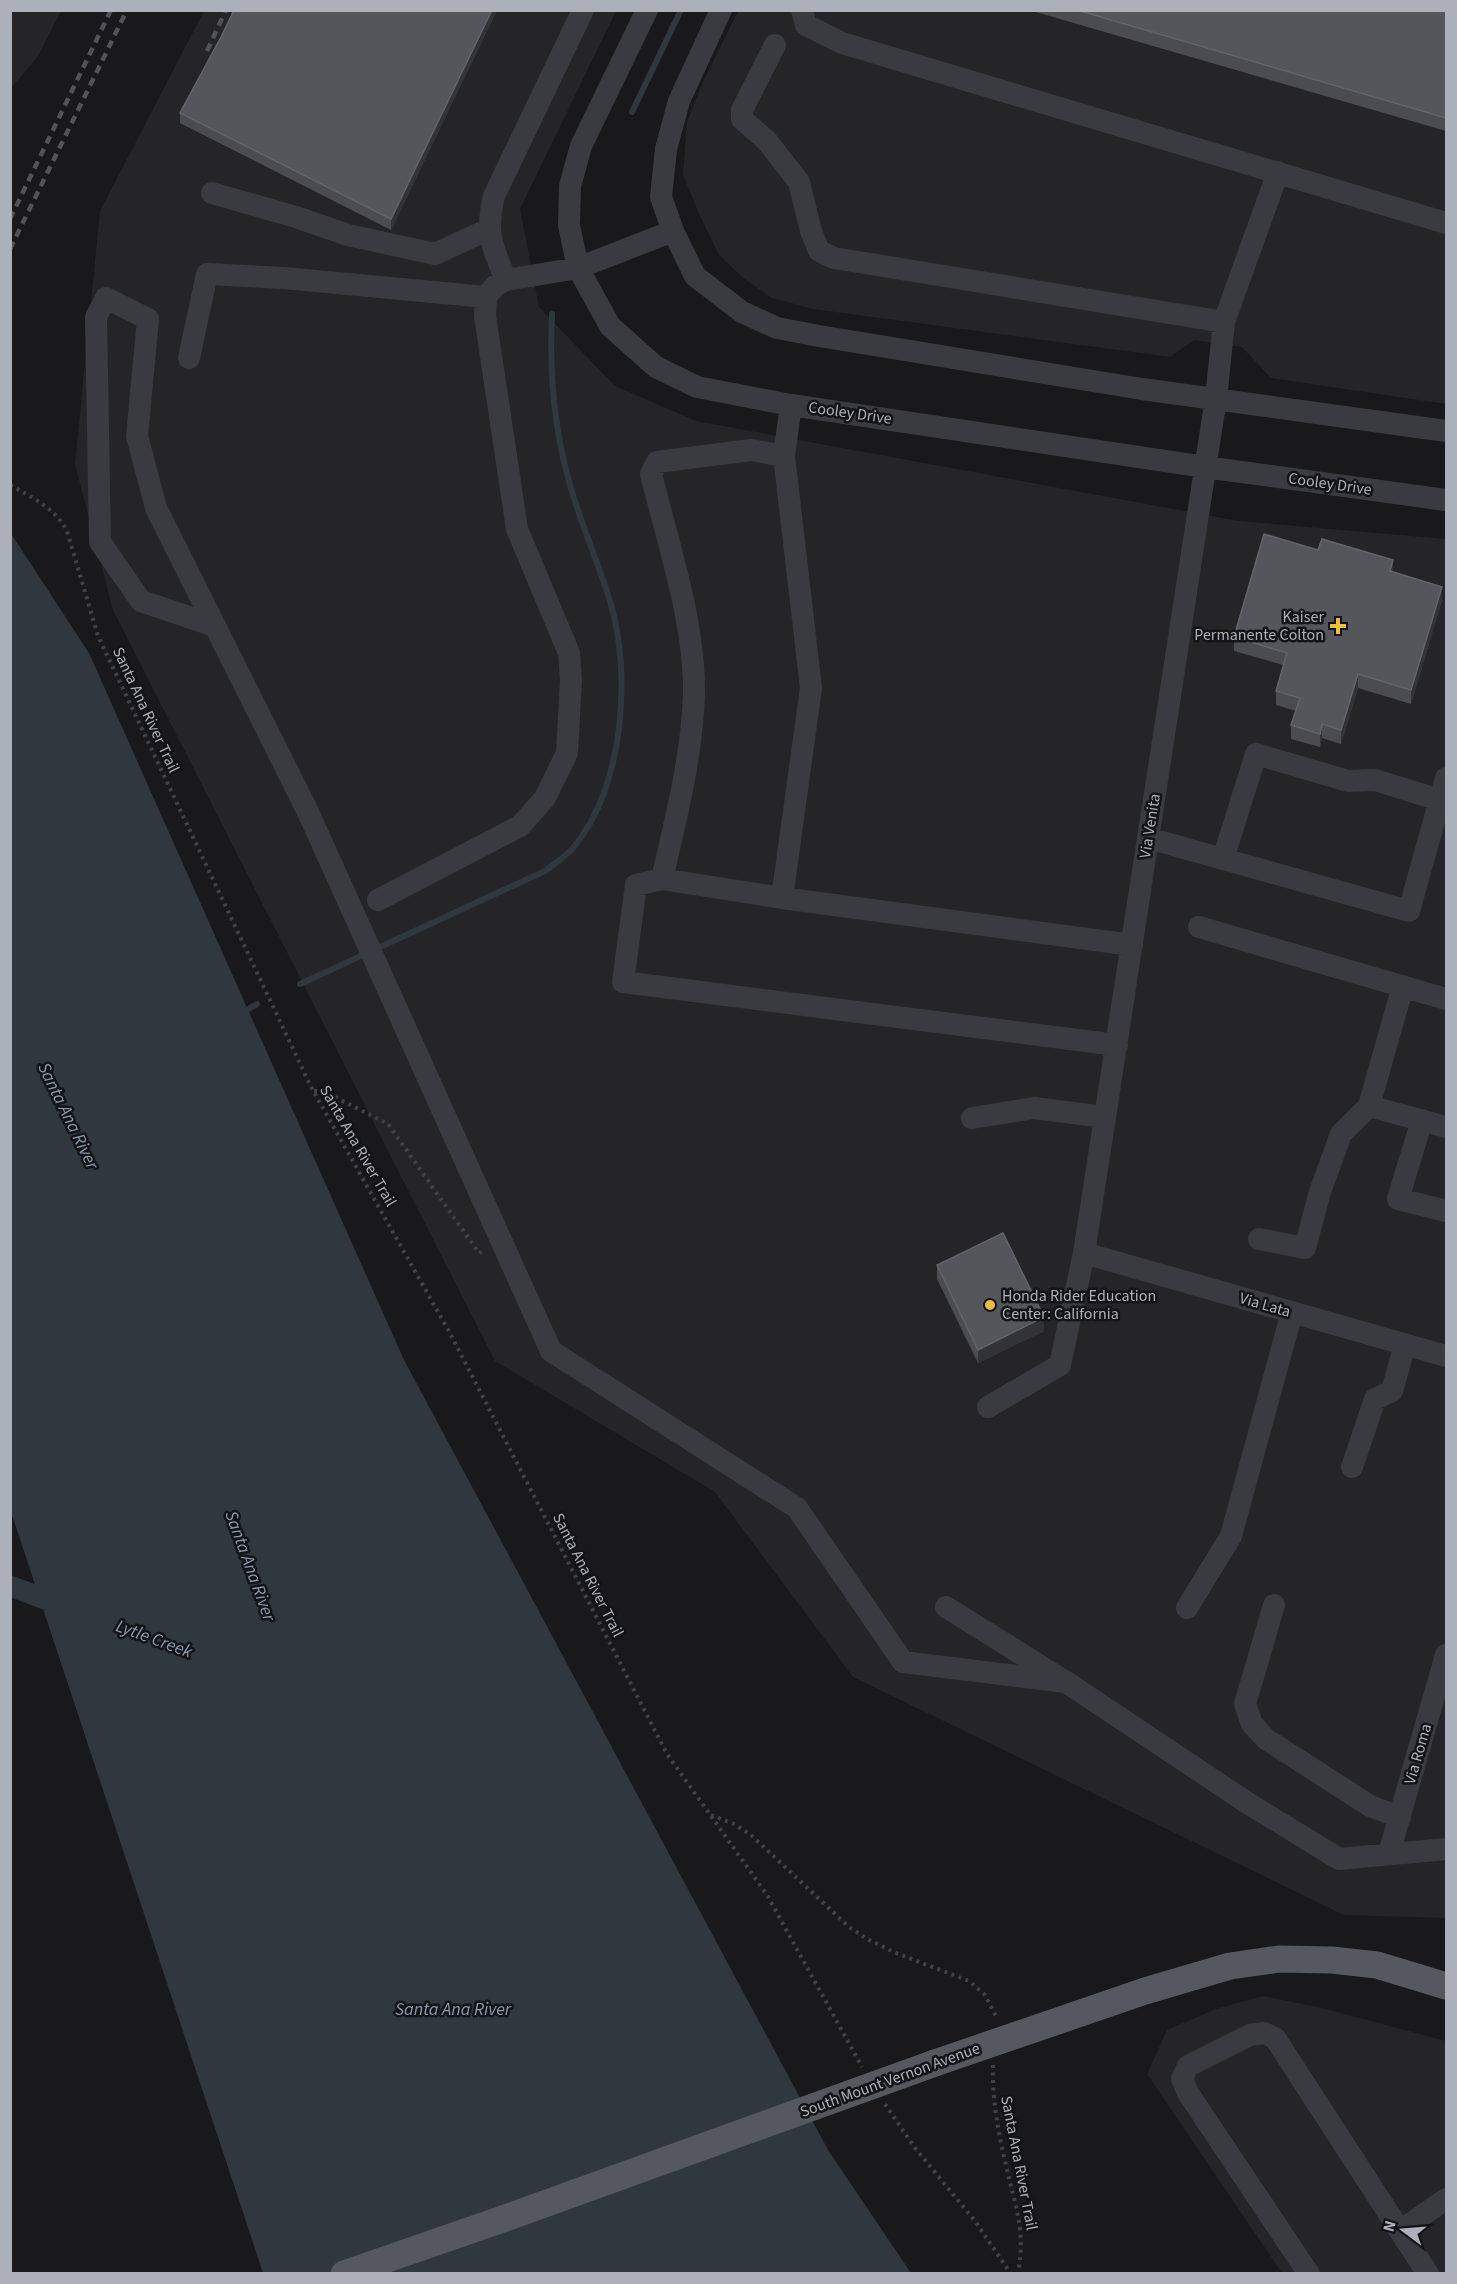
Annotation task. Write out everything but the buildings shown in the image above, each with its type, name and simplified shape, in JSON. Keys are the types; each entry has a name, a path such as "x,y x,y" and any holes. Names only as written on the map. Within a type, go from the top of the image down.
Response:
{"main road":[{"name":"South Mount Vernon Avenue","path":"344,2274 935,2063 1145,1991 1230,1966 1280,1959 1332,1960 1377,1965 1446,1986"}],"street":[{"path":"506,280 492,245 489,229 494,196 583,10"},
{"name":"Cooley Drive","path":"647,10 581,146 570,186 569,225 578,267 610,326 656,367 697,387 791,405 1205,467 1446,500"},
{"path":"721,10 679,101 666,149 661,197 673,231 695,276 742,312 777,328 1142,389 1446,431"},
{"path":"802,10 806,25 842,42 1446,223"},
{"path":"775,45 742,110 742,119 767,141 799,182 811,231 819,250 834,258 1224,322"},
{"name":"Via Venita","path":"988,1407 1060,1365 1084,1253 1106,1117 1216,398 1224,322 1278,172"},
{"path":"212,193 296,217 348,235 435,254 489,229"},
{"path":"378,900 520,826 545,798 567,753 571,680 569,653 516,529 485,316 486,297 495,286 506,280 578,267 673,231"},
{"path":"189,358 207,274 284,278 486,297"},
{"path":"215,626 141,601 100,542 96,317 106,298 148,319 137,436 156,508 215,626 308,812 551,1351 797,1508 903,1662 1065,1682"},
{"path":"782,898 811,688 784,456 791,405"},
{"path":"662,879 686,772 694,693 688,624 651,474 657,462 751,450 784,456"},
{"path":"1148,838 1408,911 1443,789 1375,780 1348,781 1256,754 1223,859"},
{"path":"1116,1045 623,982 636,885 662,879 782,898 1132,945"},
{"path":"1199,927 1446,999"},
{"path":"1258,1239 1305,1248 1320,1192 1341,1134 1369,1106 1403,986"},
{"path":"1369,1106 1446,1127"},
{"path":"972,1118 1035,1108 1106,1117"},
{"path":"1422,1120 1398,1200 1446,1211"},
{"name":"Via Lata","path":"1084,1253 1446,1356"},
{"path":"1187,1608 1231,1536 1292,1312"},
{"path":"1352,1467 1375,1399 1392,1391 1405,1344"},
{"path":"1274,1605 1245,1704 1252,1724 1266,1739 1360,1800 1400,1817"},
{"path":"946,1607 1065,1682 1246,1802 1339,1859 1446,1849"},
{"name":"Via Roma","path":"1389,1853 1446,1655"},
{"path":"1309,2274 1188,2093 1182,2079 1188,2066 1250,2035 1264,2033 1275,2038 1428,2274"},
{"path":"1400,2231 1446,2199"}],"path":[{"name":"Santa Ana River Trail","path":"10,484 60,517 67,531 98,636 313,1090 452,1335 667,1754 767,1895 862,2067"},
{"path":"313,1090 323,1090 388,1124 479,1253 489,1249"},
{"name":"Santa Ana River Trail","path":"711,1815 735,1824 752,1836 849,1927 867,1939 969,1982 985,1995 998,2019 994,2043 993,2084 997,2127 1022,2234 1018,2274"},
{"path":"880,2097 915,2148 975,2221 1011,2274"}],"shaded area":[{"path":"11,10 61,11 37,58 11,88"},
{"path":"204,11 616,11 520,209 539,307 615,386 696,421 1239,521 1446,539 1446,1918 1344,1915 853,1677 715,1492 495,1361 113,610 75,464 100,211"},
{"path":"738,11 1446,11 1446,404 1271,378 1242,347 1194,340 1170,357 813,309 772,298 742,277 719,255 683,175 687,122 703,82"},
{"path":"1263,1996 1322,2008 1446,2041 1446,2273 1282,2273 1147,2074 1167,2030 1216,2009"}],"water":[{"name":"Santa Ana River","path":"10,532 89,653 404,1360 828,2150 911,2273 263,2273 11,1512"}],"waterway":[{"path":"632,112 681,10"},
{"path":"300,984 545,871 573,848 590,823 603,794 613,763 619,729 621,662 610,601 574,500 560,443 552,378 552,314"},
{"path":"242,1013 257,1004"},
{"name":"Lytle Creek","path":"10,1586 66,1607"}],"railway":[{"path":"10,219 111,10"},
{"path":"10,249 127,10"},
{"path":"207,51 226,10"}],"place":[{"name":"Kaiser Permanente Colton","path":"1338,626"},
{"name":"Honda Rider Education Center: California","path":"990,1305"}]}
